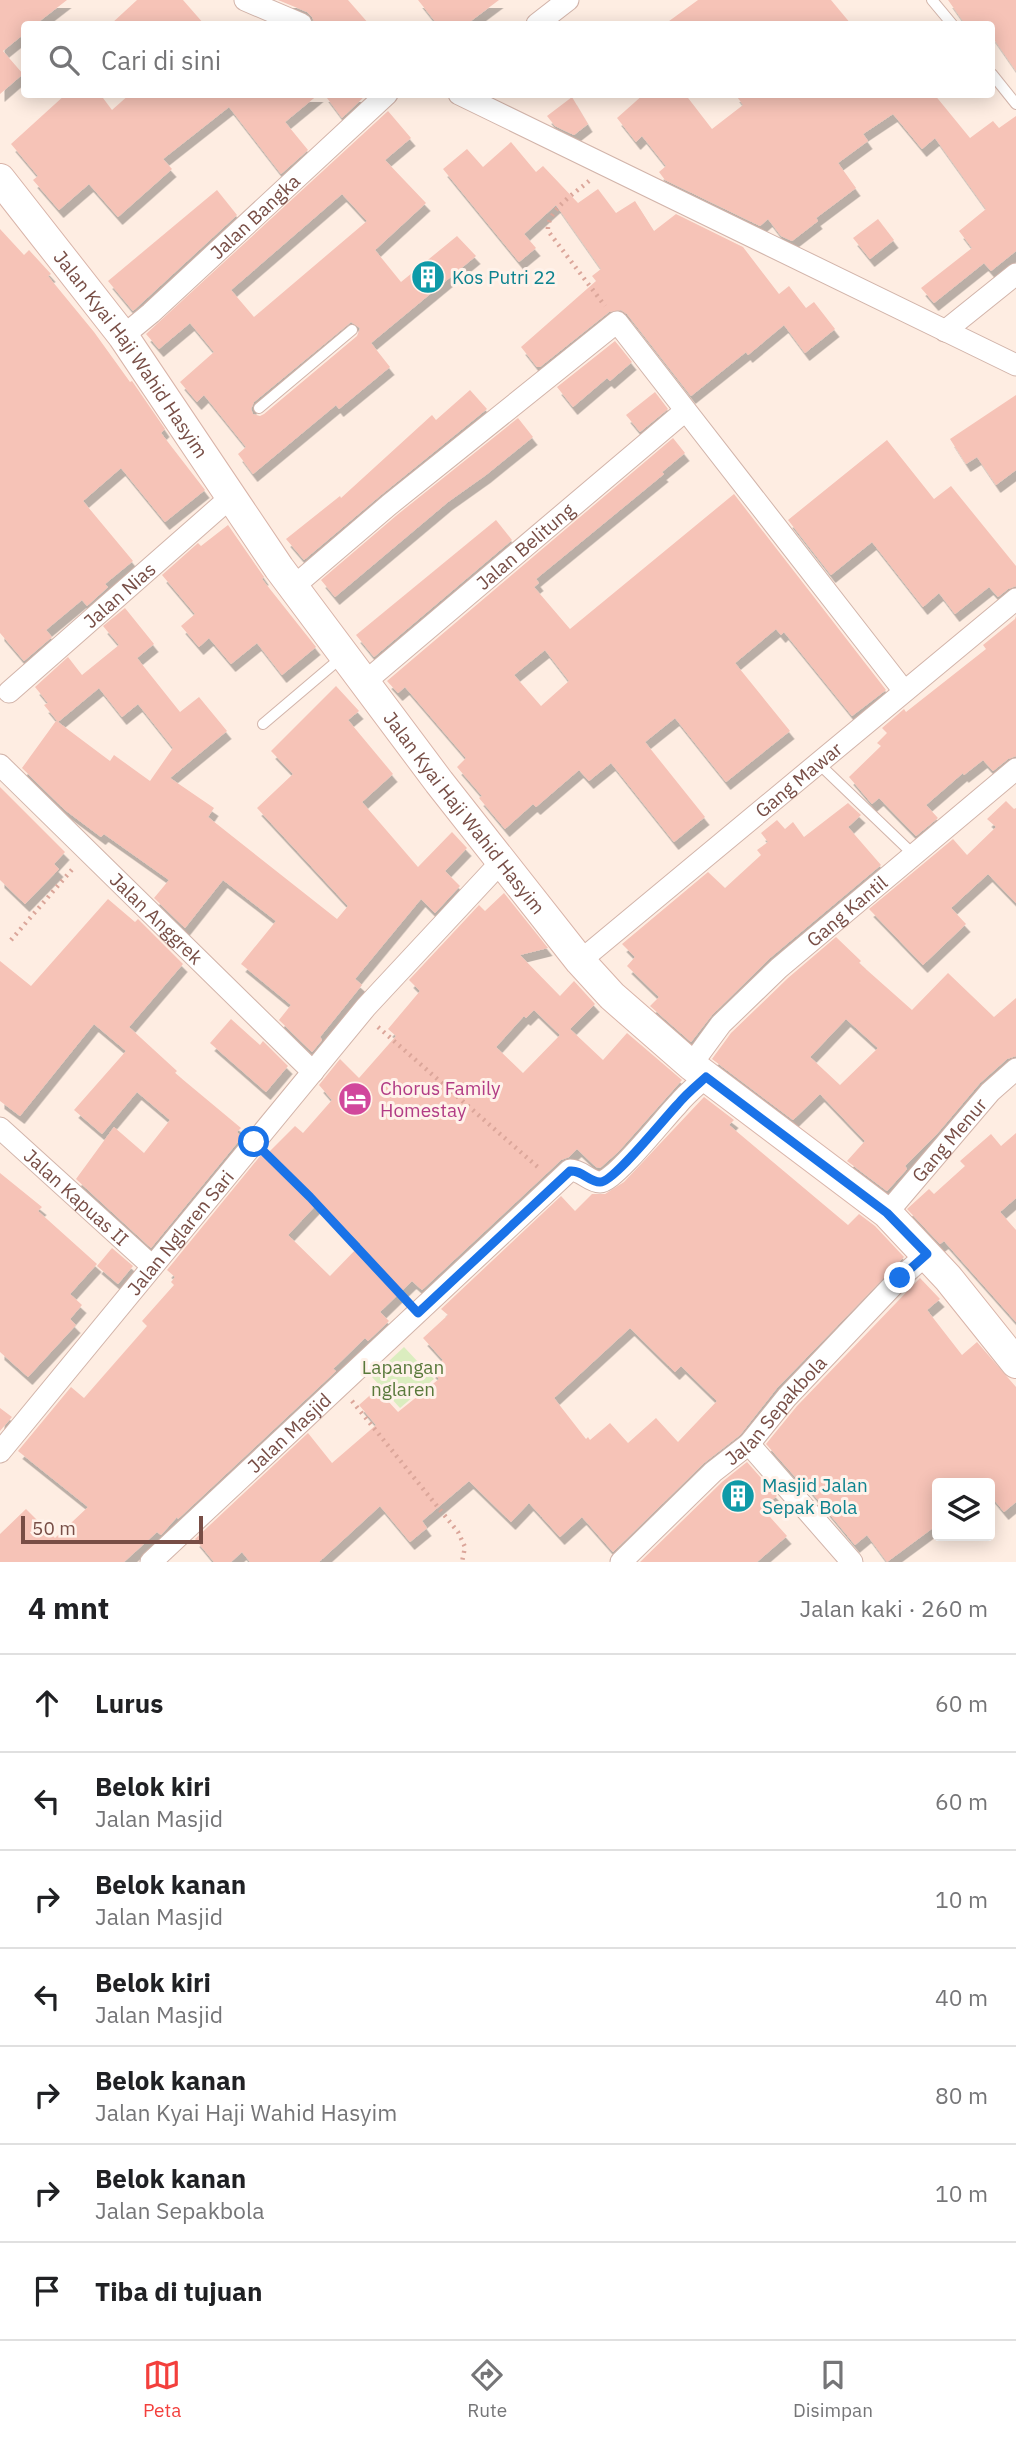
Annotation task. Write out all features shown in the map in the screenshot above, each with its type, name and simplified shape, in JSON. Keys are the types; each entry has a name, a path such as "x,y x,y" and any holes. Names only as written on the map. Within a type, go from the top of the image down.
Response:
{"main road":[{"name":"Jalan Kyai Haji Wahid Hasyim","path":"0,179 123,336 231,497 344,655 439,782 580,961 612,996 698,1071 887,1213 927,1254 1016,1363"}],"street":[{"path":"244,0 294,21"},
{"path":"541,21 568,0"},
{"name":"Jalan Bangka","path":"123,336 383,98"},
{"path":"467,98 1016,365"},
{"path":"945,331 1016,274"},
{"path":"293,586 389,505 617,322 904,691"},
{"name":"Jalan Belitung","path":"365,682 685,411"},
{"name":"Jalan Nias","path":"9,692 231,497"},
{"name":"Gang Mawar","path":"580,961 1016,599"},
{"name":"Jalan Anggrek","path":"0,765 313,1072"},
{"name":"Gang Kantil","path":"698,1071 721,1024 779,968 1016,769"},
{"name":"Jalan Nglaren Sari","path":"0,1452 362,1013 502,861"},
{"name":"Gang Menur","path":"887,1213 990,1092 1016,1069"},
{"name":"Jalan Masjid","path":"151,1562 556,1183 572,1170 604,1182 624,1164 680,1101 698,1071"},
{"name":"Jalan Kapuas II","path":"0,1128 152,1266"},
{"name":"Jalan Sepakbola","path":"621,1562 713,1472 749,1444 788,1397 900,1278 927,1254"},
{"path":"749,1444 852,1562"}],"lane":[{"path":"932,0 950,21"},
{"path":"995,78 1016,104"},
{"path":"259,408 352,330"},
{"path":"263,724 344,655"},
{"path":"817,763 914,855"}],"path":[{"path":"606,166 550,216 547,224 548,231 617,322"},
{"path":"11,940 87,852"},
{"path":"362,1013 556,1183"},
{"path":"254,1142 310,1197 418,1313"},
{"path":"341,1387 458,1532 465,1546 463,1562"}],"green space":[{"name":"Lapangan nglaren","path":"404,1347 434,1379 400,1408 372,1377"}],"building":[{"path":"0,0 67,0 40,21 21,21 21,36 3,51 21,72 21,76 0,94"},
{"path":"137,0 183,0 201,21 114,21"},
{"path":"278,0 348,0 366,21 314,21 307,12"},
{"path":"418,0 499,0 471,21 435,21"},
{"path":"698,0 831,0 848,21 669,21"},
{"path":"948,0 1016,0 1016,71 995,41 995,21 963,21"},
{"path":"62,98 103,98 112,110 126,98 314,98 285,122 308,150 281,174 229,107 163,159 172,169 118,217 89,184 59,210 33,180 38,176 11,144"},
{"path":"327,98 363,98 342,118"},
{"path":"573,98 588,124 574,135 555,126 547,116"},
{"path":"640,98 688,98 712,129 743,105 738,98 937,98 970,138 993,121 999,128 1016,116 1016,251 991,271 984,263 934,303 921,288 972,248 959,231 986,209 935,138 922,149 893,114 863,134 868,141 838,163 856,188 816,218 818,221 792,241 781,236 768,219 760,226 665,180 659,172 666,166 642,136 636,142 617,118"},
{"path":"388,111 411,138 385,160 426,203 375,250 401,282 457,236 476,256 371,343 390,367 339,409 336,405 253,474 238,454 246,447 204,395 197,402 180,382 214,352 190,323 159,349 146,334","holes":["342,194 367,221 254,317 231,290","351,322 360,328 357,336 264,414 253,414 251,409 254,402"]},
{"path":"511,142 536,172 543,166 578,203 598,189 616,213 635,201 654,231 676,214 743,247 779,294 789,286 806,308 814,302 835,329 805,353 784,325 691,396 627,314 621,310 609,312 537,367 521,347 596,281 592,276 601,269 556,205 524,234 536,248 519,262 443,169 467,149 483,167"},
{"path":"217,190 237,215 133,311 108,281"},
{"path":"878,219 894,240 870,259 853,238"},
{"path":"0,229 24,255 29,250 51,274 48,276 94,332 130,382 132,381 165,429 161,433 205,490 165,522 121,468 83,501 133,561 105,584 108,587 87,606 82,600 46,630 52,637 24,661 0,633"},
{"path":"615,341 632,362 610,381 607,378 573,407 557,387"},
{"path":"470,390 487,409 304,560 286,539 340,496 341,498 432,415 436,420"},
{"path":"655,392 668,409 640,432 626,415"},
{"path":"1016,395 1016,470 996,485 977,457 966,464 950,439"},
{"path":"518,418 533,437 448,502 335,597 321,580"},
{"path":"673,438 685,453 662,472 664,474 536,579 539,583 534,587 570,629 734,494 886,690 852,716 784,632 781,635 776,629 735,663 790,731 726,782 675,718 645,742 705,817 674,842 611,763 589,781 579,770 536,807 533,804 505,829 457,767 466,758 405,687 398,693 387,681","holes":["545,650 569,681 541,706 514,675"]},
{"path":"887,440 934,499 951,486 1016,566 1016,586 998,597 989,587 955,614 939,593 923,607 872,542 831,575 788,520"},
{"path":"496,520 512,540 374,657 356,635"},
{"path":"228,525 264,577 262,579 316,647 282,675 257,643 231,664 209,638 199,647 181,626 195,614 162,575 198,543 201,546"},
{"path":"125,608 154,644 137,658 180,712 199,697 227,731 170,778 214,808 208,817 337,919 348,906 257,808 293,774 271,751 336,686 359,711 348,720 393,774 362,802 418,867 452,832 467,848 445,871 460,886 435,913 421,899 355,979 362,985 320,1037 322,1040 312,1052 279,1020 291,1005 241,964 276,921 223,880 185,928 154,898 169,880 104,834 101,837 65,810 22,768 56,721 58,722 44,705 48,703 35,687 68,657 82,675 119,645 103,626","holes":["99,688 122,717 138,704 173,748 150,781 114,755 110,761 58,722"]},
{"path":"1016,616 1016,756 993,771 983,760 964,775 963,773 926,805 938,818 916,836 879,798 872,804 849,777 881,746 877,743 887,733 882,728 986,649 983,645"},
{"path":"0,787 65,852 54,864 59,869 25,904 0,880"},
{"path":"1006,801 1016,808 1016,903 988,874 951,908 966,924 923,965 869,909 953,839 967,855 996,827 987,819"},
{"path":"848,803 861,815 848,827 881,865 770,958 712,1015 691,1042 650,1006 659,997 627,966 635,957 622,944 708,872 725,888 761,855 757,850 768,842 761,833 777,820 785,829 793,822 804,837"},
{"path":"504,893 548,948 520,955 560,996 574,981 595,1004 570,1029 603,1060 627,1033 682,1080 618,1152 600,1168 577,1149 561,1160 422,1290 412,1281 380,1312 389,1321 368,1341 365,1338 333,1369 336,1371 178,1519 177,1517 161,1535 157,1532 124,1562 0,1562 0,1534 26,1509 55,1538 88,1507 18,1451 71,1387 84,1398 147,1326 142,1321 174,1285 171,1282 175,1277 167,1270 261,1155 264,1157 295,1126 303,1133 332,1100 319,1085 340,1059 359,1078 396,1036 388,1029 420,991 409,980 479,905 485,911","holes":["534,1010 560,1035 523,1073 496,1047 524,1016 526,1018","318,1203 361,1244 330,1276 288,1235"]},
{"path":"108,899 135,922 138,919 183,964 129,1027 177,1071 175,1073 241,1128 237,1132 242,1137 151,1248 76,1179 114,1127 144,1153 170,1120 137,1092 102,1134 74,1110 126,1051 94,1024 20,1116 0,1101 0,961 31,986"},
{"path":"836,937 861,961 859,963 912,1010 948,973 994,1017 1016,998 1016,1056 1007,1059 980,1083 936,1135 905,1166 907,1169 887,1191 847,1161 865,1141 820,1094 793,1120 712,1059 731,1033 788,978","holes":["846,1019 878,1048 840,1085 810,1057"]},
{"path":"231,1019 260,1045 263,1041 288,1066 266,1092 210,1043"},
{"path":"704,1097 734,1120 729,1125 848,1225 859,1214 875,1226 904,1257 777,1388 740,1435 704,1463 613,1552 582,1517 560,1537 529,1503 511,1522 469,1481 422,1521 427,1528 410,1542 380,1506 319,1562 250,1562 242,1552 231,1562 214,1562 195,1539 308,1433 332,1463 376,1425 359,1405 377,1389 398,1412 439,1379 431,1370 443,1360 423,1338 448,1315 441,1309 561,1196 575,1211 592,1194 605,1194 624,1182","holes":["630,1328 675,1372 681,1366 717,1401 678,1442 656,1418 628,1443 610,1423 590,1440 588,1437 586,1439 554,1398"]},
{"path":"1016,1133 1016,1198 1000,1212 1016,1230 1016,1322 944,1241 940,1244 907,1209 929,1189 934,1194 965,1166 960,1161 991,1134 1001,1146"},
{"path":"0,1173 42,1207 38,1211 97,1264 70,1294 82,1305 70,1319 76,1325 28,1377 0,1352"},
{"path":"112,1248 133,1266 118,1284 97,1266"},
{"path":"920,1278 940,1299 927,1310 962,1355 977,1342 1016,1387 1016,1502 1004,1512 995,1501 995,1478 932,1478 932,1529 887,1562 867,1535 855,1545 799,1477 797,1479 766,1444 797,1406"},
{"path":"0,1408 12,1417 0,1431"},
{"path":"747,1462 777,1496 762,1508 787,1536 757,1562 640,1562 722,1482"}],"place":[{"name":"Kos Putri 22","path":"428,277"},
{"name":"Chorus Family Homestay","path":"355,1099"},
{"name":"Masjid Jalan Sepak Bola","path":"738,1496"}],"route":[{"path":"254,1142 310,1197 418,1313 570,1171 575,1170 604,1182 706,1077 887,1213 927,1254 900,1278"}]}
